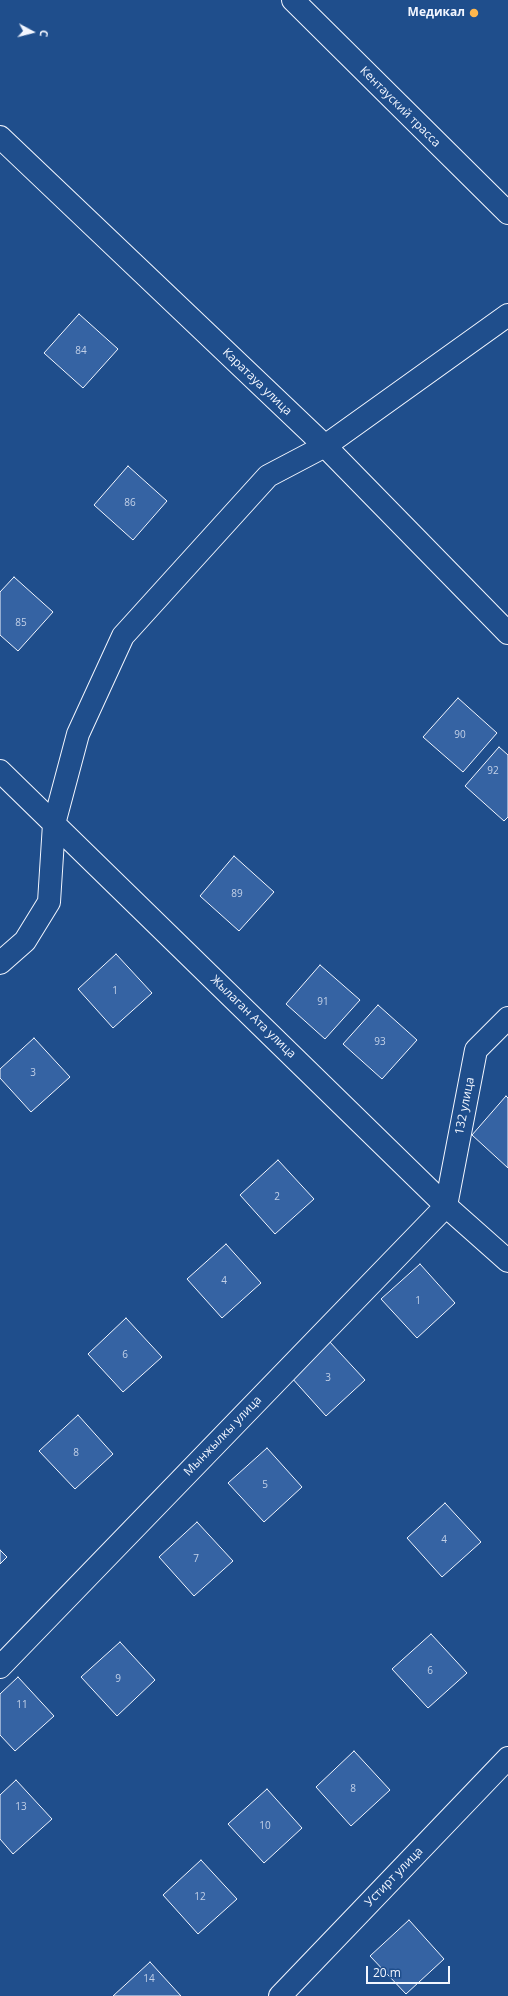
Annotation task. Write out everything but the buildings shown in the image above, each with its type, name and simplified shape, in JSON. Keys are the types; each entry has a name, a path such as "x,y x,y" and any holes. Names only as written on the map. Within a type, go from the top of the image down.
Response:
{"street":[{"name":"Кентауский трасса","path":"293,0 508,213"},
{"name":"Каратауа улица","path":"0,137 325,446 508,633"},
{"path":"0,963 25,941 49,902 54,824 78,734 124,636 268,476 325,446 508,315"},
{"name":"Жылаган Ата улица","path":"0,771 446,1206 508,1261"},
{"name":"132 улица","path":"446,1206 476,1050 508,1018"},
{"name":"Мынжылкы улица","path":"0,1667 446,1206"},
{"name":"Устирт улица","path":"280,1996 508,1758"}],"place":[{"name":"Медикал","path":"474,13"}]}
